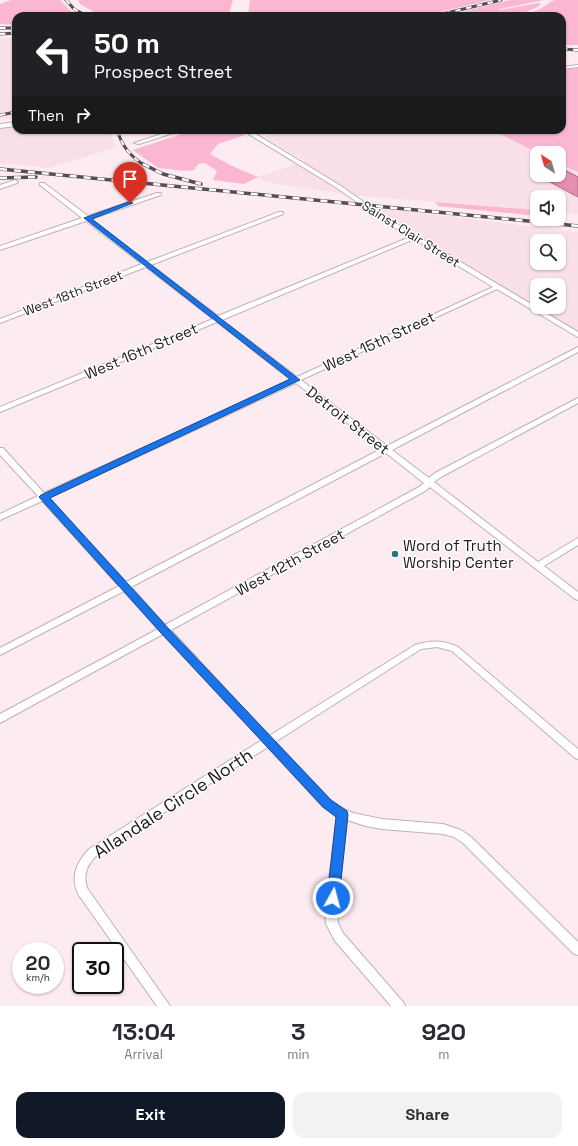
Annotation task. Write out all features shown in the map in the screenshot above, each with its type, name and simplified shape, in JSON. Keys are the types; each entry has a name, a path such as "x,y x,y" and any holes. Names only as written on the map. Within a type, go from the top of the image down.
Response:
{"street":[{"path":"566,68 578,66"},
{"path":"0,126 12,124"},
{"path":"138,143 166,134"},
{"name":"Sainst Clair Street","path":"252,134 339,186 374,212 414,237 578,335"},
{"path":"0,187 15,182"},
{"name":"Detroit Street","path":"42,184 218,318 386,450 578,597"},
{"path":"0,248 159,194"},
{"name":"West 18th Street","path":"0,321 281,213"},
{"name":"West 16th Street","path":"0,410 414,237"},
{"name":"West 15th Street","path":"0,517 497,287"},
{"path":"0,652 578,349"},
{"name":"West 12th Street","path":"0,719 422,489 438,476 578,400"},
{"path":"0,450 327,804 342,815 374,822 443,829 457,833 467,840 578,950"},
{"path":"538,566 578,541"},
{"name":"Allandale Circle North","path":"164,1006 82,890 78,882 79,871 85,860 93,852 418,647 436,643 455,649 578,755"},
{"path":"342,815 332,924 339,937 399,1006"}],"shaded area":[{"path":"11,0 60,0 73,12 12,12 12,25 0,24 0,4"},
{"path":"78,0 233,0 229,12 94,12 80,4"},
{"path":"250,0 490,0 440,12 248,12"},
{"path":"510,0 544,0 499,9 538,3 541,4 532,10 525,12 461,12"},
{"path":"555,0 578,0 578,45 566,45 566,12 532,12 542,8"},
{"path":"0,38 12,39 12,118 0,120"},
{"path":"578,68 578,172 566,167 566,146 530,146 530,149 500,134 566,134 566,70"},
{"path":"12,126 12,134 111,134 117,147 49,168 0,163 0,127"},
{"path":"182,134 243,134 245,135 218,144 210,154 232,166 258,177 244,184 213,180 217,171 205,163 198,164 194,170 186,171 158,168 133,150"},
{"path":"274,134 500,134 530,149 530,182 566,182 566,167 578,172 578,214 566,213 566,190 530,190 530,209 362,196 268,183 258,177 305,161 265,137"},
{"path":"566,171 578,177 578,197 550,182 566,182"},
{"path":"435,202 530,209 530,215 438,206"},
{"path":"373,207 578,232 578,332 548,314 566,314 566,278 530,278 530,303"}],"railway":[{"path":"66,0 74,9 80,12"},
{"path":"451,12 501,0"},
{"path":"0,28 12,28"},
{"path":"0,34 12,33"},
{"path":"566,49 578,50"},
{"path":"0,115 12,113"},
{"path":"118,134 127,150 144,165"},
{"path":"143,164 163,174 201,184"},
{"path":"0,169 578,226"},
{"path":"0,178 36,177"}],"place":[{"name":"Word of Truth Worship Center","path":"395,554"}],"route":[{"path":"130,203 87,218 218,318 296,380 44,497 327,804 342,815 333,898"}]}
